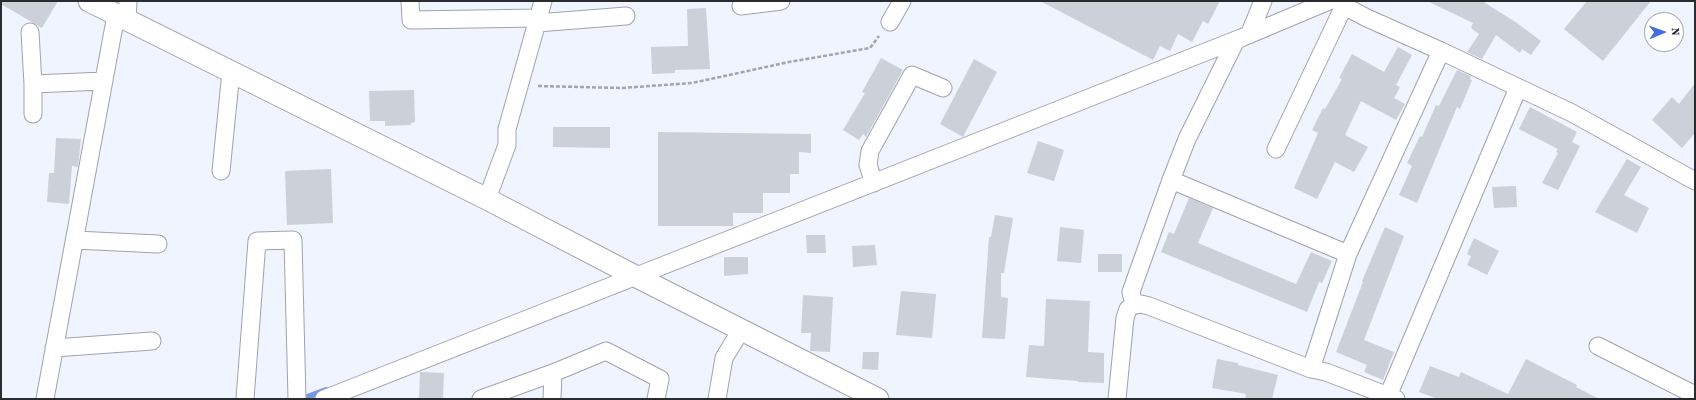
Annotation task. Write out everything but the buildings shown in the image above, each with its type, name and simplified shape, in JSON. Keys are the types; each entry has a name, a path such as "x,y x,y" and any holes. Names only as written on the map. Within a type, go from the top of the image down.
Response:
{"street":[{"path":"89,1 124,12 231,72 487,199 878,399"},
{"path":"410,1 411,20 538,20 626,16"},
{"path":"487,199 507,145 507,129 543,1"},
{"path":"741,6 781,1"},
{"path":"890,22 902,1"},
{"path":"1134,305 1132,292 1133,286 1187,140 1263,1"},
{"path":"1276,149 1338,3"},
{"path":"324,399 635,276 872,178 1242,37 1338,3 1572,113 1695,181"},
{"path":"45,399 104,81 124,12"},
{"path":"30,32 33,114"},
{"path":"1311,369 1348,254 1441,51"},
{"path":"221,171 231,72"},
{"path":"872,178 868,165 870,150 912,75 943,88"},
{"path":"33,84 104,81"},
{"path":"1117,399 1125,318 1128,308 1140,304 1149,306 1311,369 1326,372 1392,398 1518,88"},
{"path":"1171,180 1348,254"},
{"path":"74,240 158,244"},
{"path":"245,399 257,241 293,240 297,398"},
{"path":"717,399 724,358 741,330"},
{"path":"54,348 152,341"},
{"path":"1598,346 1695,395"},
{"path":"481,399 553,373 606,351 660,379 656,399"},
{"path":"552,399 553,373"}],"path":[{"path":"520,85 622,88 692,83 789,62 870,48 890,22"}],"waterway":[{"path":"302,399 326,390"}]}
